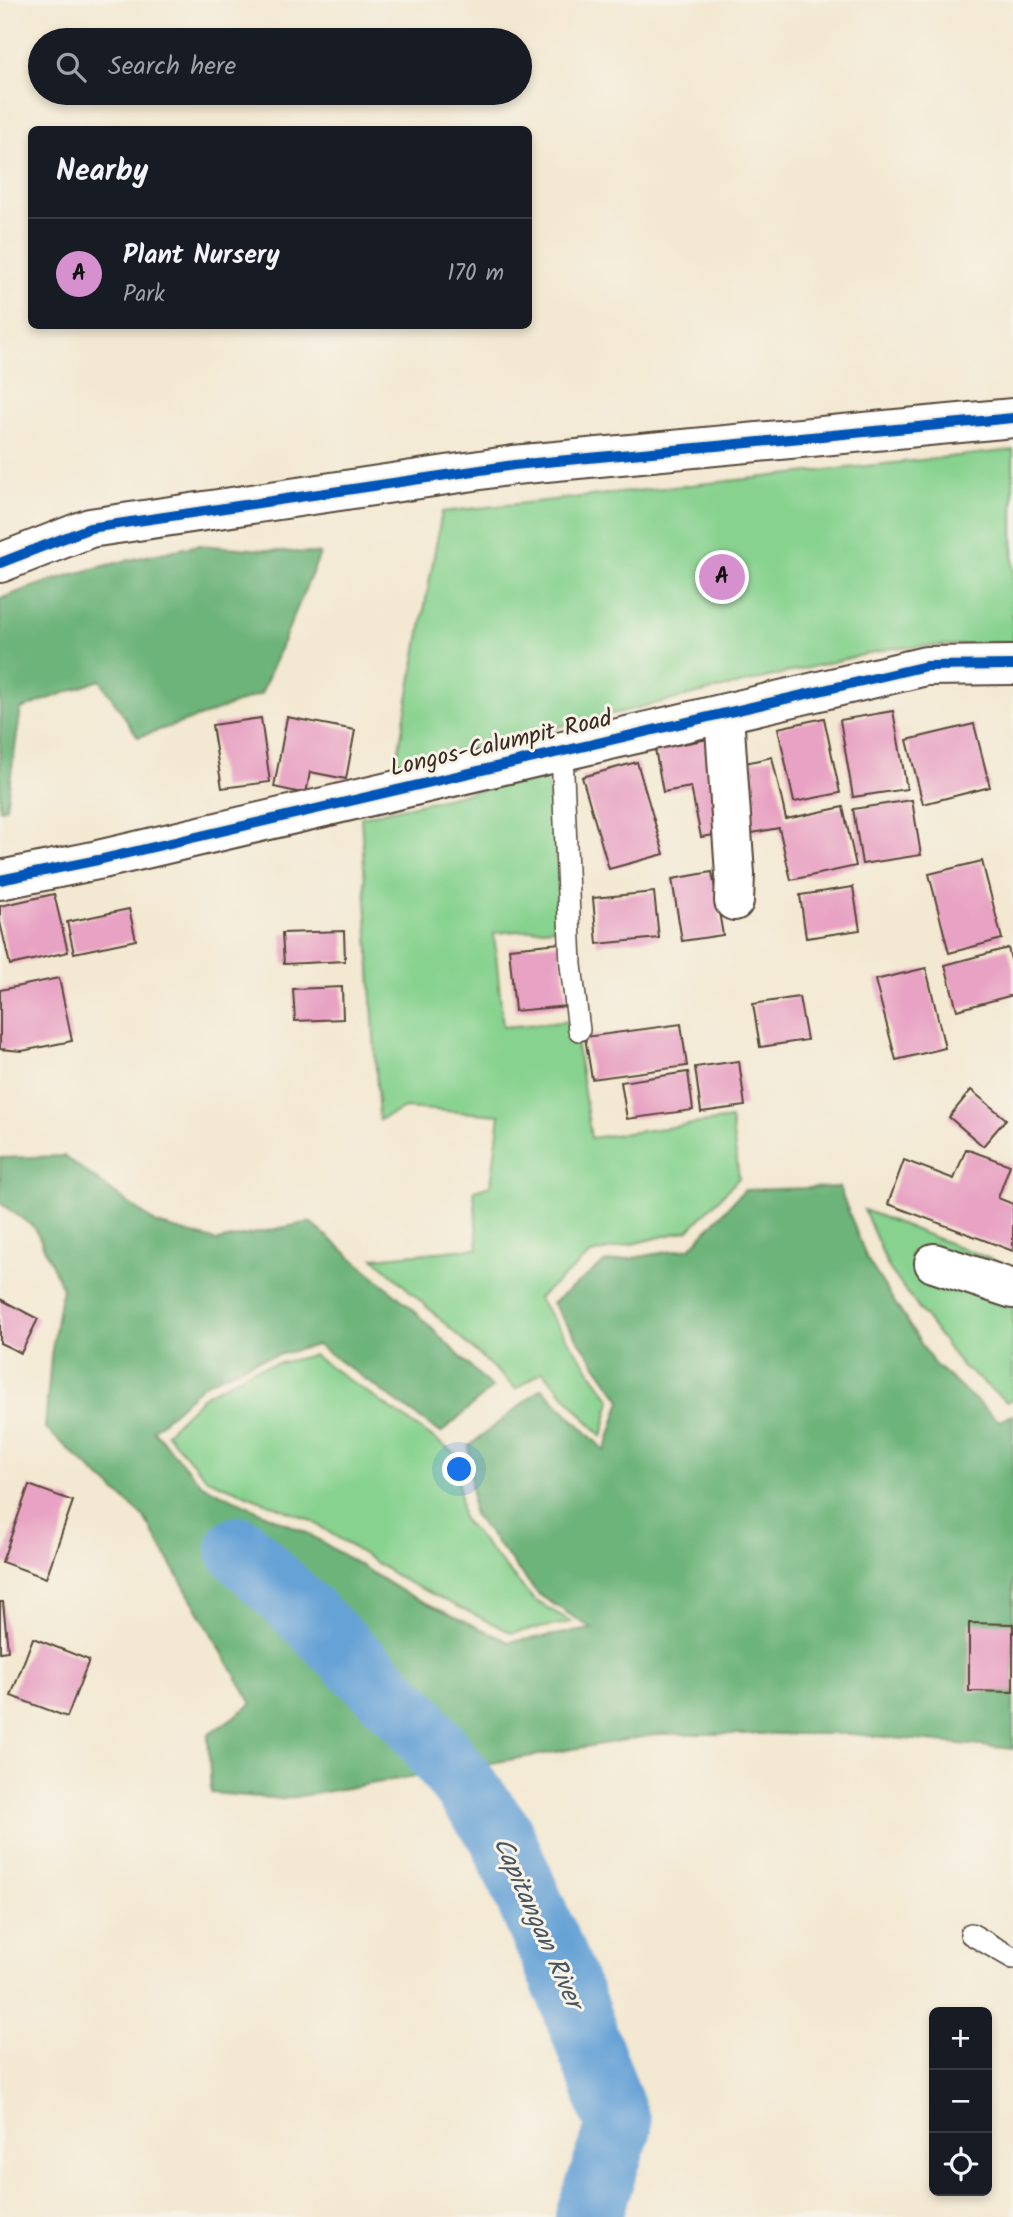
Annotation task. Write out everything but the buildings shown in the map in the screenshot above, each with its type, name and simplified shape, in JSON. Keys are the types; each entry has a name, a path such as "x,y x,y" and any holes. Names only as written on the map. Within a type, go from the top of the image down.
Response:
{"street":[{"path":"0,564 90,528 514,465 1013,418"},
{"name":"Longos-Calumpit Road","path":"0,880 98,860 926,666 1013,666"},
{"path":"724,714 735,874 734,901"},
{"path":"934,1263 1013,1289"}],"lane":[{"path":"562,751 571,965 579,1030"},
{"path":"971,1934 1013,1958"}],"green space":[{"path":"1013,450 1013,642 892,648 396,765 442,512"},
{"path":"199,545 320,554 261,694 138,737 100,680 21,709 6,807 0,810 0,599 73,574"},
{"path":"547,775 564,927 494,933 503,1027 573,1021 591,1138 731,1119 739,1178 689,1230 591,1254 538,1298 611,1400 602,1437 543,1371 516,1389 374,1258 478,1248 474,1190 491,1185 500,1115 405,1108 379,1120 361,817"},
{"path":"64,1156 157,1224 217,1241 310,1222 408,1305 492,1388 441,1433 317,1345 254,1361 204,1384 153,1430 202,1485 309,1534 403,1592 509,1642 592,1629 538,1594 473,1514 469,1446 542,1388 605,1451 621,1400 552,1303 604,1263 690,1248 744,1190 839,1187 867,1259 934,1364 999,1421 1013,1415 1013,1749 852,1734 660,1734 283,1799 211,1793 208,1735 252,1704 144,1517 45,1428 51,1356 62,1287 35,1228 0,1203 0,1158"},
{"path":"864,1210 1013,1268 1013,1399 1007,1402 960,1364 889,1268"},
{"path":"313,1355 456,1454 462,1518 534,1600 572,1622 512,1633 403,1580 310,1520 207,1479 166,1433 205,1395 254,1369"}],"waterway":[{"name":"Capitangan River","path":"239,1549 413,1718 500,1833 571,1997 619,2127 588,2217"}],"cycle path":[{"path":"0,563 90,528 514,465 1013,418"},
{"path":"0,880 98,860 926,666 1013,665"}],"place":[{"name":"Plant Nursery","path":"722,577"}]}
